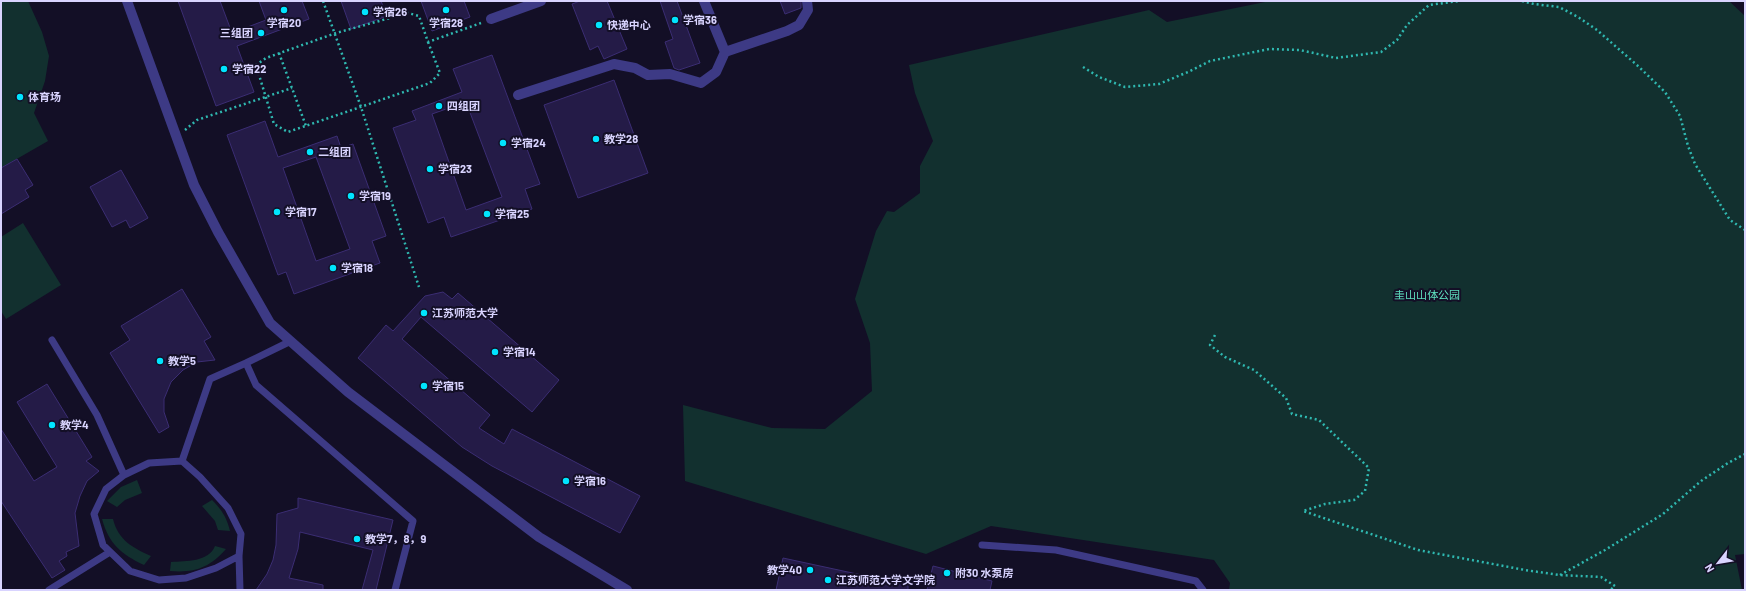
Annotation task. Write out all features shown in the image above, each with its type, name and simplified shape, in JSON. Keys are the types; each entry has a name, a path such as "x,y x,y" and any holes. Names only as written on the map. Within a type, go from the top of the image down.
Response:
{"street":[{"path":"126,1 194,185 270,323 348,392 539,537 627,590"},
{"path":"491,20 541,1"},
{"path":"704,1 725,52"},
{"path":"518,94 614,64 635,68 648,76 670,74 701,83 716,72 725,52 799,25 808,10 807,1"}],"lane":[{"path":"52,340 97,415 124,475"},
{"path":"182,461 210,379 291,341"},
{"path":"246,363 256,385 413,521 395,590"},
{"path":"239,556 216,568 186,578 159,580 130,571 103,545 94,514 106,489 124,475 149,463 182,461 200,477 228,508 241,534 239,556 240,590"},
{"path":"982,545 1056,550 1196,581 1203,590"},
{"path":"49,590 110,552"}],"path":[{"path":"323,1 361,107 419,287"},
{"path":"1083,67 1099,78 1125,87 1159,84 1210,61 1269,49 1300,50 1336,58 1381,52 1397,40 1407,26 1429,5 1459,1"},
{"path":"1522,1 1559,7 1578,17 1609,41 1665,92 1680,116 1688,146 1695,164 1730,220 1745,230"},
{"path":"408,13 419,16 428,42 440,73 430,83 288,132 274,124 256,65 266,58 336,34 408,13"},
{"path":"428,42 491,20"},
{"path":"279,53 306,126"},
{"path":"176,138 197,120 292,88"},
{"path":"1215,334 1210,344 1226,357 1254,370 1286,398 1292,414 1319,420 1369,468 1365,492 1354,500 1326,504 1303,511 1418,550 1525,570 1559,575 1601,577 1615,586 1610,590"},
{"path":"1559,575 1605,550 1663,514 1701,481 1728,463 1745,454"}],"green space":[{"name":"体育场","path":"1,1 28,1 42,32 49,56 45,81 34,113 48,141 1,168"},
{"name":"圭山山体公园","path":"1270,1 1729,1 1745,16 1745,554 1735,555 1742,590 1229,590 1230,583 1214,560 991,526 926,554 685,481 683,405 772,428 825,429 872,391 870,343 855,299 876,231 887,211 894,212 920,193 920,166 933,141 915,93 909,65 1149,10 1167,22"},
{"path":"23,223 61,285 6,319 1,311 1,237"},
{"path":"137,480 142,493 125,500 117,507 107,501 121,487"},
{"path":"212,500 224,514 230,531 218,530 215,521 202,506"},
{"path":"102,519 113,519 122,538 138,550 151,556 144,565 122,552 112,542"},
{"path":"215,546 226,549 214,561 207,565 194,570 170,571 171,562 190,561 202,558 208,555"}],"building":[{"name":"学宿22","path":"178,1 220,1 232,33 266,20 259,1 302,1 309,19 237,46 254,92 216,106"},
{"name":"学宿26","path":"341,1 381,1 387,16 351,29"},
{"name":"学宿28","path":"421,1 464,1 470,17 432,31"},
{"name":"快递中心","path":"580,1 607,1 627,49 604,59 598,46 590,50 572,4"},
{"name":"学宿36","path":"660,1 677,1 700,63 679,70 674,68 665,42 673,39"},
{"path":"780,1 801,1 801,8 785,14"},
{"path":"492,55 540,184 525,189 532,209 451,237 444,217 428,223 393,128 416,120 412,111 462,92 453,69","holes":["466,102 502,197 466,210 432,114"]},
{"name":"教学28","path":"614,80 648,173 578,198 544,105"},
{"path":"265,121 278,157 337,136 341,148 353,144 386,236 372,241 380,263 294,294 286,272 278,275 227,135","holes":["316,157 350,249 316,261 283,168"]},
{"path":"17,159 33,185 25,190 29,197 1,214 1,168"},
{"path":"121,170 148,218 130,228 126,220 112,227 90,187"},
{"name":"教学5","path":"182,289 211,337 204,341 215,360 197,362 183,370 171,382 164,399 164,412 169,427 159,433 110,353 130,340 121,326"},
{"path":"443,292 452,299 458,293 559,380 532,412 421,317 402,339 490,415 479,428 504,444 512,429 640,496 620,533 492,466 462,447 358,358 386,325 393,331 425,296"},
{"path":"47,384 92,457 86,461 99,471 87,481 80,496 75,513 79,546 66,552 67,556 59,561 65,570 52,578 1,501 1,429 34,481 57,467 17,402"},
{"name":"教学7，8，9","path":"298,498 393,520 376,590 362,590 373,550 300,532 298,549 289,578 323,585 323,590 256,590 267,574 273,560 276,545 277,514 298,508"},
{"name":"教学40","path":"783,558 908,585 908,590 776,590"},
{"name":"附30 水泵房","path":"933,566 992,581 990,590 927,590"}],"place":[{"name":"学宿20","path":"284,10"},
{"name":"学宿28","path":"446,10"},
{"name":"学宿26","path":"365,12"},
{"name":"学宿36","path":"675,20"},
{"name":"快递中心","path":"599,25"},
{"name":"三组团","path":"261,33"},
{"name":"学宿22","path":"224,69"},
{"name":"体育场","path":"20,97"},
{"name":"四组团","path":"439,106"},
{"name":"教学28","path":"596,139"},
{"name":"学宿24","path":"503,143"},
{"name":"二组团","path":"310,152"},
{"name":"学宿23","path":"430,169"},
{"name":"学宿19","path":"351,196"},
{"name":"学宿17","path":"277,212"},
{"name":"学宿25","path":"487,214"},
{"name":"学宿18","path":"333,268"},
{"name":"江苏师范大学","path":"424,313"},
{"name":"学宿14","path":"495,352"},
{"name":"教学5","path":"160,361"},
{"name":"学宿15","path":"424,386"},
{"name":"教学4","path":"52,425"},
{"name":"学宿16","path":"566,481"},
{"name":"教学7，8，9","path":"357,539"},
{"name":"教学40","path":"810,570"},
{"name":"附30 水泵房","path":"947,573"},
{"name":"江苏师范大学文学院","path":"828,580"}]}
